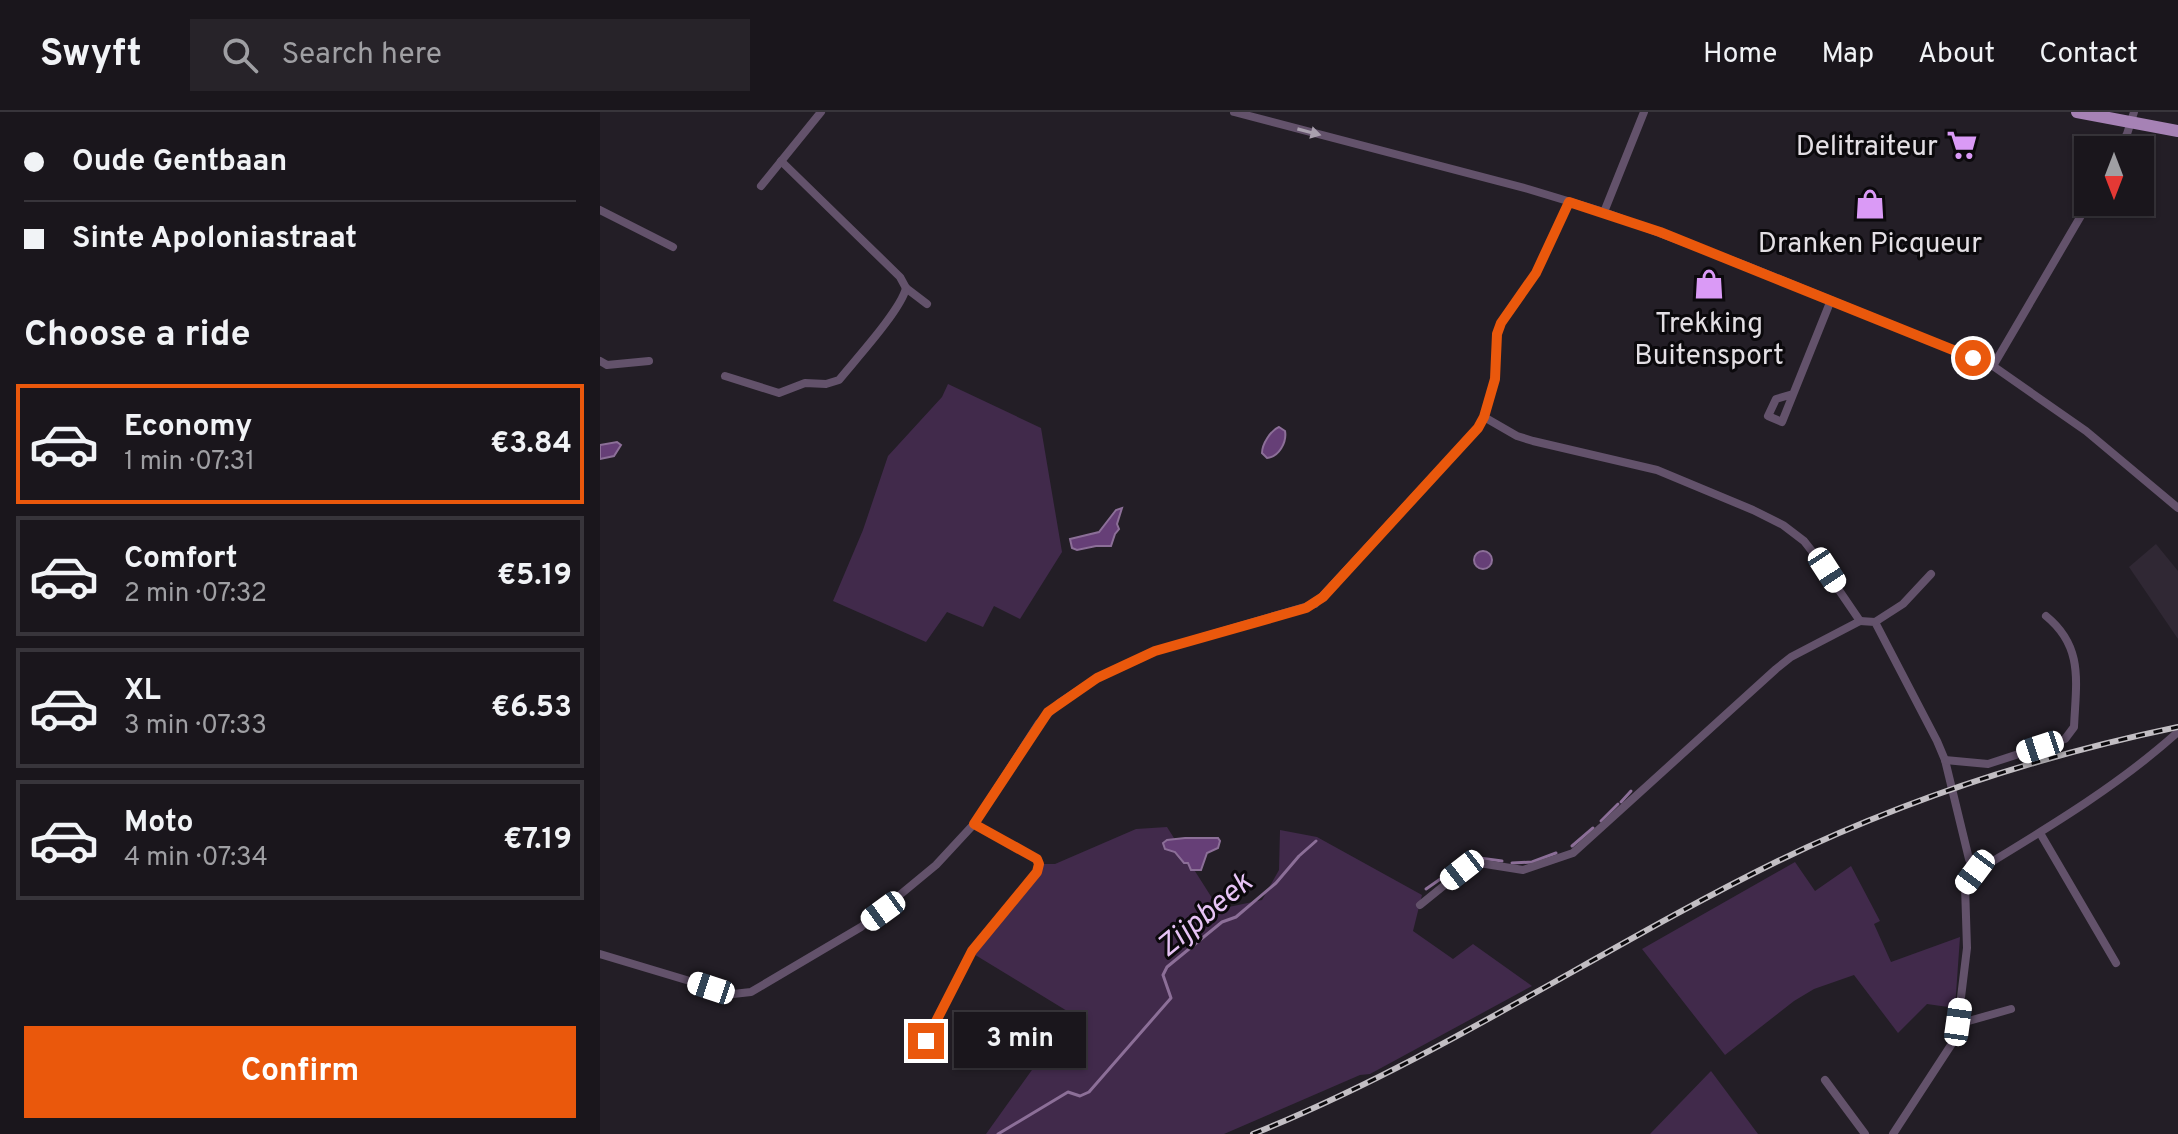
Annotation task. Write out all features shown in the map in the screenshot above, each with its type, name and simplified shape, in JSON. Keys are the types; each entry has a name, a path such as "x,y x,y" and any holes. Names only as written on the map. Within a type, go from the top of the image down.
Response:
{"main road":[{"path":"2077,112 2132,117 2178,131"}],"street":[{"path":"761,186 821,112"},
{"path":"1234,112 1604,212 1993,366 2072,422 2178,508"},
{"path":"1604,212 1644,112"},
{"path":"2124,136 2132,117"},
{"path":"781,161 900,277 906,288 927,304"},
{"path":"600,954 733,994 751,992 835,944 883,911 936,865 974,824 1039,723 1059,703 1097,678 1155,651 1315,604 1478,428 1495,379 1497,334 1501,323 1536,273 1569,202"},
{"path":"600,210 673,247"},
{"path":"1993,366 2081,216"},
{"path":"725,376 779,393 805,383 839,380 902,298 906,288"},
{"path":"1793,394 1831,300"},
{"path":"600,361 607,365 649,361"},
{"path":"1484,417 1517,436 1533,441 1657,470 1783,525 1804,541 1860,621"},
{"path":"1420,905 1473,862 1523,870 1573,853 1791,657 1860,621 1875,622 1903,604 1931,574"},
{"path":"1945,760 1988,764 2065,739 2071,734 2077,667 2074,654 2059,627 2046,616"},
{"path":"1875,622 1897,660 1945,760 1962,833 1975,872"},
{"path":"1893,1134 1953,1042 1967,948 1965,886 1975,872 2040,833 2174,740 2178,732"},
{"path":"926,1041 972,951 1037,872 1039,864 1037,859 974,824"},
{"path":"2040,833 2116,963"},
{"path":"1958,1024 2011,1009"},
{"path":"1825,1080 1865,1134"}],"shaded area":[{"path":"948,384 1041,428 1062,552 1020,619 994,606 983,627 947,612 926,642 833,601 863,530 888,456 942,397"},
{"path":"1279,427 1285,431 1283,444 1275,455 1267,458 1262,453 1264,446 1270,434"},
{"path":"617,442 621,445 614,456 600,459 600,445"},
{"path":"1122,508 1117,524 1119,529 1111,546 1072,548 1070,539 1099,532 1116,510"},
{"path":"2156,544 2178,571 2178,639 2129,567"},
{"path":"1483,551 1492,560 1483,569 1474,560"},
{"path":"1167,827 1219,909 1262,900 1279,870 1280,830 1317,837 1422,895 1413,931 1453,959 1473,944 1532,986 1370,1074 1360,1075 1224,1134 986,1134 1072,1014 972,953 1039,864 1055,864 1136,829"},
{"path":"1218,838 1220,841 1218,848 1207,853 1201,870 1191,870 1188,863 1184,863 1175,852 1165,849 1163,843 1167,840"},
{"path":"1795,862 1815,891 1851,866 1880,921 1874,924 1891,962 1960,937 1955,1008 1927,1004 1898,1033 1854,975 1814,989 1794,1001 1725,1055 1642,949"},
{"path":"1711,1071 1758,1134 1650,1134"}],"waterway":[{"name":"Zijpbeek","path":"1621,802 1631,791"},
{"name":"Zijpbeek","path":"1601,821 1618,804"},
{"name":"Zijpbeek","path":"1572,846 1593,828"},
{"name":"Zijpbeek","path":"998,1134 1068,1092 1080,1096 1089,1092 1171,998 1163,975 1167,967 1222,922 1236,917 1276,883 1316,841"},
{"name":"Zijpbeek","path":"1512,863 1532,862 1556,853"},
{"name":"Zijpbeek","path":"1426,889 1472,857 1502,861"}],"railway":[{"path":"1253,1134 1388,1072 1712,895 1826,839 1924,799 2024,766 2178,727"}],"place":[{"name":"Delitraiteur","path":"1962,145"},
{"name":"Dranken Picqueur","path":"1870,204"},
{"name":"Trekking Buitensport","path":"1709,284"}],"route":[{"path":"926,1041 972,951 1037,872 1037,859 974,824 1039,723 1059,703 1097,678 1155,651 1306,608 1323,597 1478,428 1495,379 1497,334 1501,323 1536,273 1569,202 1660,232 1973,358"}]}
